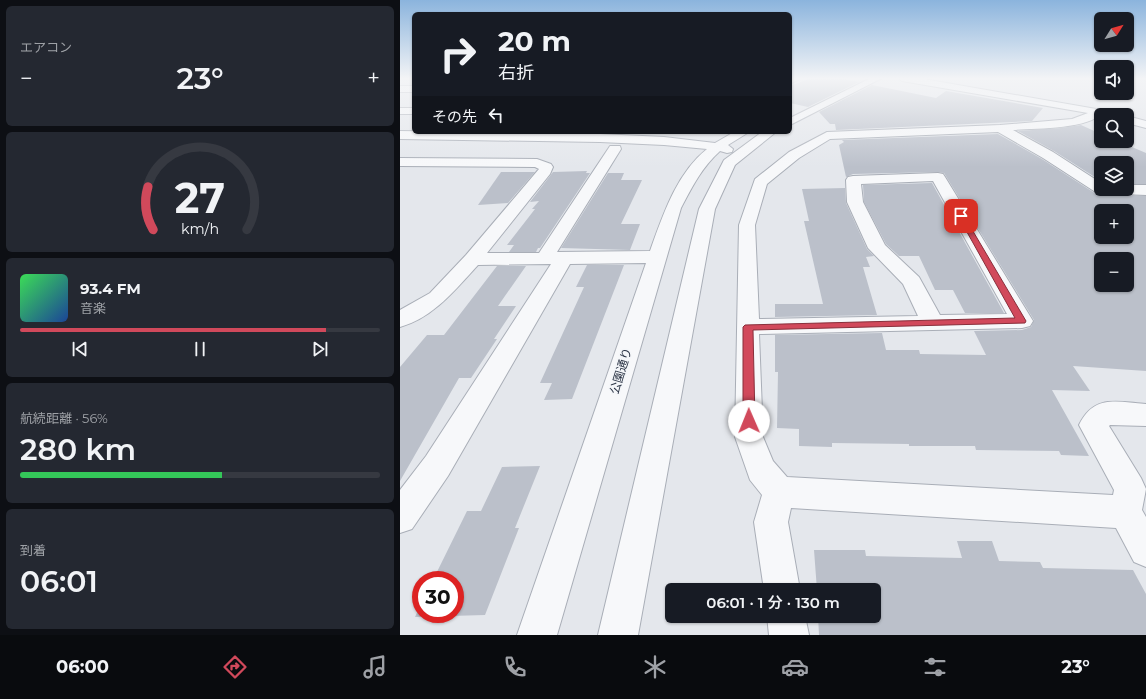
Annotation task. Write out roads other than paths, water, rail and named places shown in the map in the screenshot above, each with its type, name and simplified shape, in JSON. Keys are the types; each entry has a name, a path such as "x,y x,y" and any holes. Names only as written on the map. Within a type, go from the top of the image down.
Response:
{"street":[{"path":"792,121 819,108"},
{"path":"1072,108 1094,111"},
{"path":"400,111 412,112"},
{"path":"1094,114 1088,118 1072,122 1000,128 827,136 794,155 760,182 747,225 749,437 760,470 779,492 1125,512"},
{"path":"1134,121 1146,125"},
{"path":"1000,128 1048,155 1102,190 1146,190"},
{"name":"公園通り","path":"538,635 656,257 673,208 691,176 721,152 760,138 767,134"},
{"path":"400,135 642,140 721,152"},
{"path":"400,145 615,149 667,154"},
{"path":"400,517 438,466 615,149"},
{"name":"公園通り","path":"618,635 707,208 721,152"},
{"path":"400,162 537,163 546,167 545,171 473,259 437,298 400,320"},
{"path":"748,327 933,323 1022,321 938,177 853,180 855,202 877,248 912,281 933,323"},
{"path":"473,259 656,257"},
{"path":"1146,415 1104,413 1093,425 1130,489 1125,512 1146,550"},
{"path":"779,492 771,522 781,583"},
{"path":"787,623 789,635"}]}
